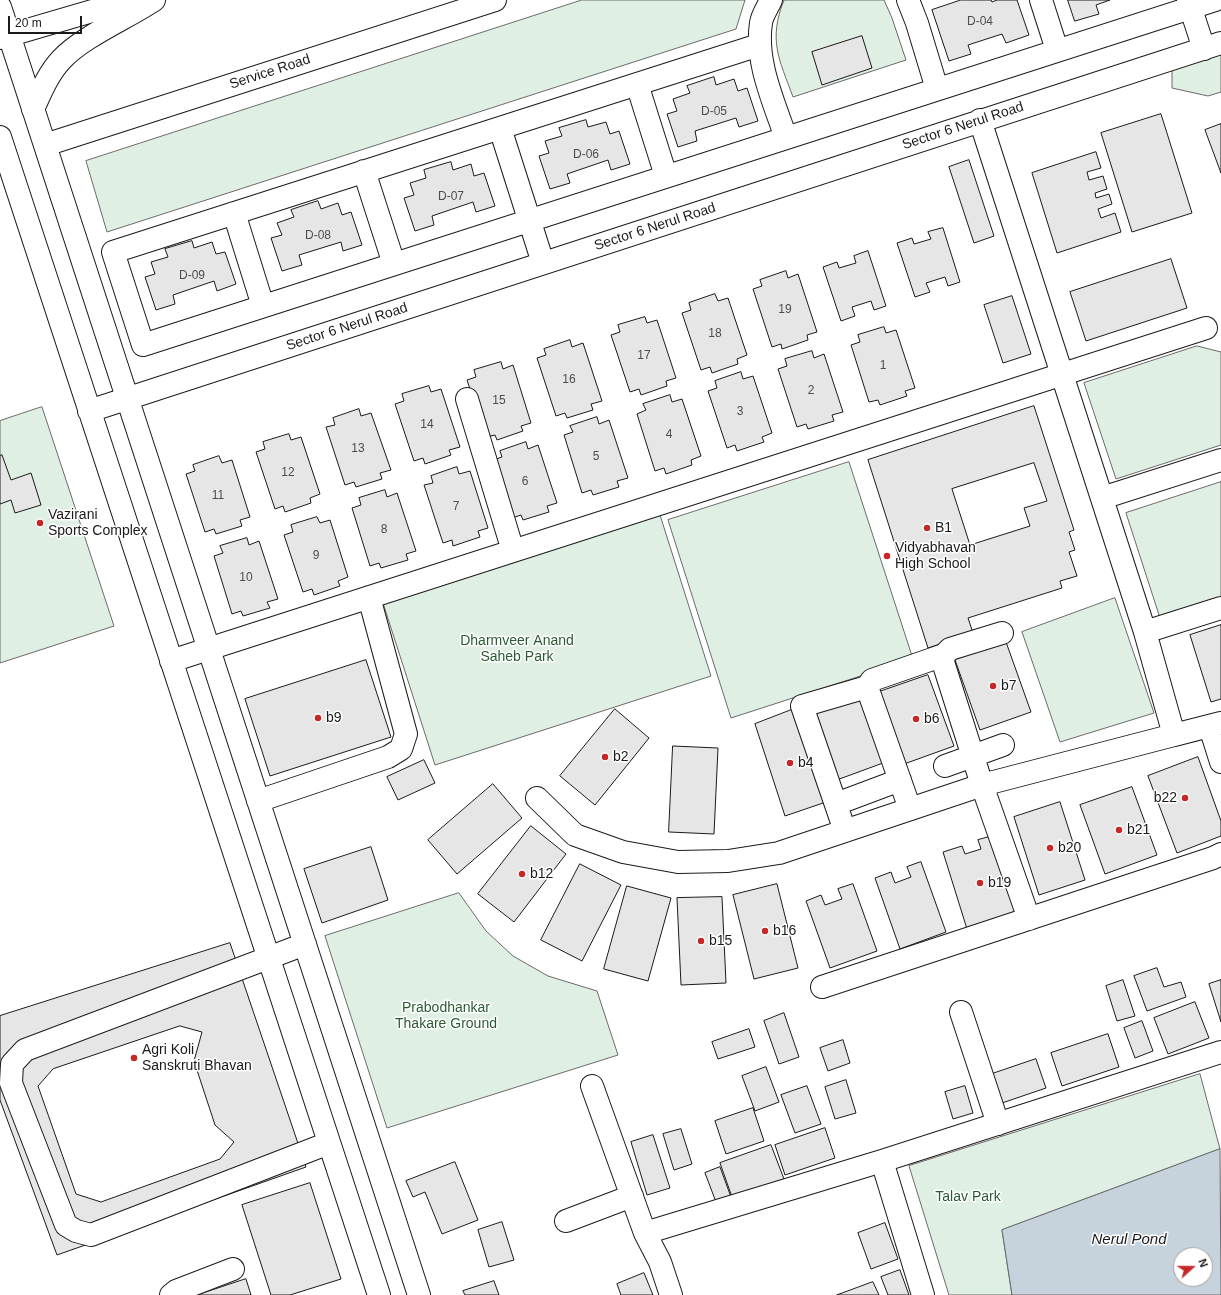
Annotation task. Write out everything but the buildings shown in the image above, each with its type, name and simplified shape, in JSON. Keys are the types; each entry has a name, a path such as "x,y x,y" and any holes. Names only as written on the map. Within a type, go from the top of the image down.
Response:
{"street":[{"path":"5,36 130,0"},
{"path":"33,109 46,82 61,60 81,44 154,0"},
{"name":"Service Road","path":"45,145 495,0"},
{"path":"771,0 761,21 759,45 765,74 786,138"},
{"path":"908,0 917,23 937,89"},
{"path":"1041,0 1057,50"},
{"path":"759,45 113,252 142,344 786,138 1057,50 1190,4 1214,0"},
{"path":"1190,4 1212,46"},
{"path":"0,7 5,36 45,145 419,1295"},
{"name":"Sector 6 Nerul Road","path":"89,411 980,120 1212,46"},
{"path":"637,84 666,176"},
{"path":"980,120 1145,632 1174,736"},
{"path":"500,128 543,263"},
{"path":"0,137 379,1295"},
{"path":"364,172 394,264"},
{"path":"234,213 263,306"},
{"path":"171,660 1206,328"},
{"path":"467,400 513,551"},
{"path":"1102,498 1221,460"},
{"path":"258,801 388,757 401,749 406,734 369,597"},
{"path":"1145,632 1221,608"},
{"path":"844,831 802,706 867,687 872,680 944,655 950,649 1002,634"},
{"path":"944,655 943,662 982,785 1030,918"},
{"path":"867,687 910,810"},
{"path":"537,798 576,835 623,852 678,862 728,861 779,853 982,785 1215,725 1221,762"},
{"path":"945,766 1003,745"},
{"path":"836,804 900,780"},
{"path":"822,987 1221,854"},
{"path":"305,944 268,957 222,977 25,1050 12,1064 11,1083 66,1225 76,1231 91,1236 329,1143"},
{"path":"961,1012 998,1124"},
{"path":"645,1233 882,1162 1221,1053"},
{"path":"592,1086 645,1233 660,1262 671,1295"},
{"path":"882,1162 923,1295"},
{"path":"566,1221 632,1196"},
{"path":"171,1295 176,1291 233,1269"}],"green space":[{"path":"582,0 745,0 736,29 107,232 86,161"},
{"path":"784,0 884,0 892,18 906,60 793,97 783,71 777,49 777,27 779,14"},
{"path":"1221,49 1221,92 1208,96 1172,88 1172,65"},
{"path":"1197,346 1221,352 1221,445 1116,479 1084,383"},
{"name":"Vazirani Sports Complex","path":"42,407 114,626 0,663 0,421"},
{"path":"849,462 913,659 731,718 668,520"},
{"path":"1221,482 1221,598 1160,618 1126,513"},
{"name":"Dharmveer Anand Saheb Park","path":"660,515 711,676 435,765 383,603"},
{"path":"1115,598 1154,713 1060,742 1022,632"},
{"name":"Prabodhankar Thakare Ground","path":"459,893 486,931 513,956 548,976 597,991 618,1055 387,1128 325,936"},
{"name":"Talav Park","path":"1200,1074 1220,1149 1002,1230 1012,1295 949,1295 909,1166"}],"water":[{"name":"Nerul Pond","path":"1220,1149 1221,1295 1012,1295 1002,1230"}],"place":[{"name":"Vazirani Sports Complex","path":"40,523"},
{"name":"B1","path":"927,528"},
{"name":"Vidyabhavan High School","path":"887,556"},
{"name":"b7","path":"993,686"},
{"name":"b9","path":"318,718"},
{"name":"b6","path":"916,719"},
{"name":"b2","path":"605,757"},
{"name":"b4","path":"790,763"},
{"name":"b22","path":"1185,798"},
{"name":"b21","path":"1119,830"},
{"name":"b20","path":"1050,848"},
{"name":"b12","path":"522,874"},
{"name":"b19","path":"980,883"},
{"name":"b16","path":"765,931"},
{"name":"b15","path":"701,941"},
{"name":"Agri Koli Sanskruti Bhavan","path":"134,1058"}]}
